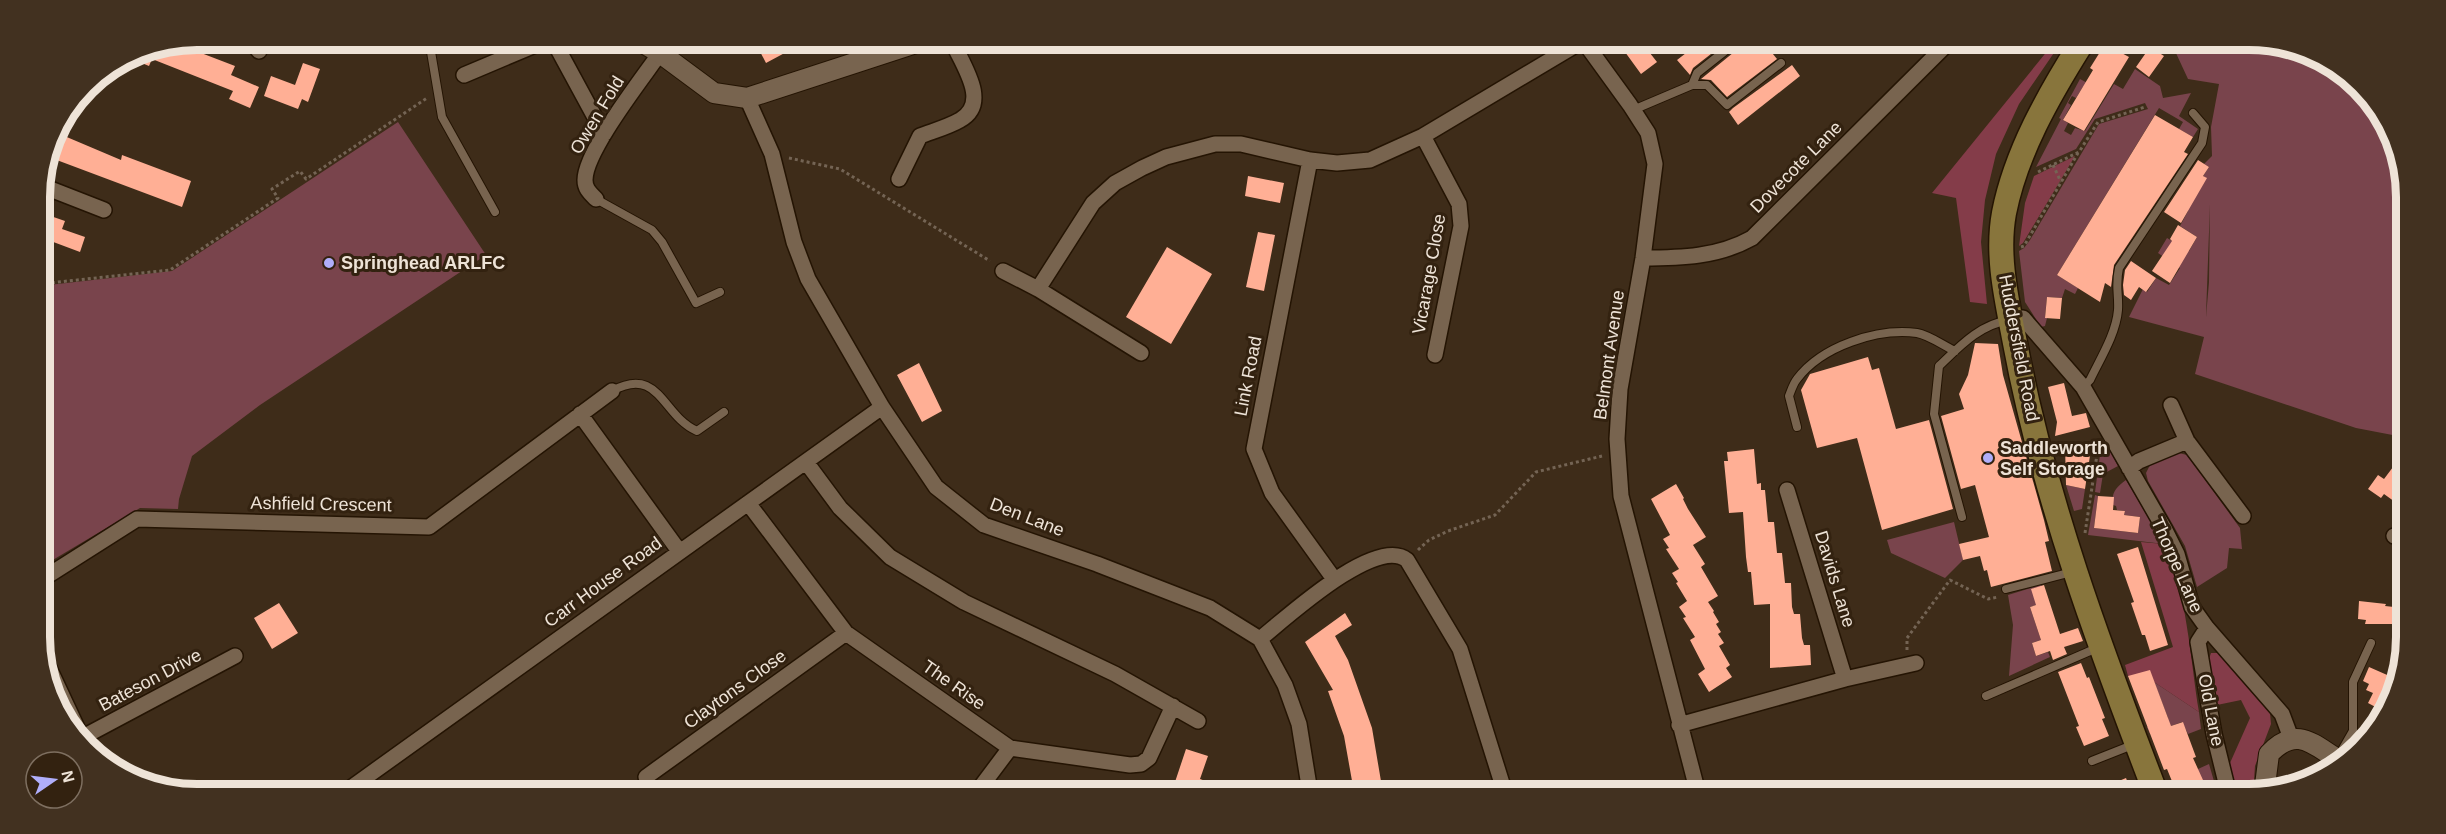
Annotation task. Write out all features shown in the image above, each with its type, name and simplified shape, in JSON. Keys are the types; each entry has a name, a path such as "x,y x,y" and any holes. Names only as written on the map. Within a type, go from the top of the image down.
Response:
{"main road":[{"name":"Huddersfield Road","path":"2077,50 2060,78 2023,150 2011,184 2001,236 2002,260 2022,385 2047,480 2101,646 2152,784"}],"street":[{"path":"464,75 523,50"},
{"path":"558,50 604,134"},
{"path":"655,50 714,93 747,98 894,50"},
{"path":"899,178 920,136 961,119 975,103 974,91 956,50"},
{"path":"1038,289 1093,203 1115,183 1166,157 1215,144 1241,144 1310,160 1337,163 1364,162 1423,136 1567,50"},
{"name":"Belmont Avenue","path":"1590,50 1648,133 1655,164 1643,258 1620,389 1618,452 1621,496 1695,784"},
{"name":"Dovecote Lane","path":"1643,258 1688,257 1734,248 1752,238 1941,50"},
{"name":"Owen Fold","path":"596,200 587,189 585,179 587,166 604,134 660,53"},
{"name":"Den Lane","path":"747,98 772,154 794,242 808,279 882,407 936,487 984,525 1097,564 1210,608 1260,639 1285,685 1299,724 1309,784"},
{"name":"Vicarage Close","path":"1423,136 1459,204 1461,214 1461,226 1435,355"},
{"name":"Link Road","path":"1310,160 1254,449 1272,493 1334,579"},
{"path":"50,189 104,210"},
{"path":"1003,272 1038,289 1141,353"},
{"name":"Thorpe Lane","path":"2010,319 2023,318 2083,387 2177,554 2192,607 2207,628 2282,714 2292,738"},
{"name":"Ashfield Crescent","path":"50,575 137,519 429,527 612,391"},
{"path":"2171,405 2187,441 2243,516"},
{"name":"Carr House Road","path":"356,784 882,407"},
{"path":"580,414 679,551"},
{"path":"2129,468 2187,441"},
{"path":"806,462 840,508 890,557 964,602 1115,674 1198,721"},
{"name":"Davids Lane","path":"1787,490 1845,679"},
{"name":"The Rise","path":"748,503 846,633 1010,748 1130,765 1141,764 1149,758 1173,706"},
{"path":"1260,639 1334,579 1389,554 1401,555 1407,560 1460,650 1502,784"},
{"name":"Old Lane","path":"2207,628 2198,642 2214,734 2226,784"},
{"name":"Claytons Close","path":"646,777 846,633"},
{"name":"Bateson Drive","path":"91,739 235,656"},
{"path":"1679,725 1845,679 1911,665"},
{"path":"56,683 73,718"},
{"path":"2265,783 2269,754 2284,740 2292,738 2307,741 2334,757"},
{"path":"983,784 1010,748"}],"lane":[{"path":"431,50 442,117 495,212"},
{"path":"1692,85 1697,73 1726,50"},
{"path":"1633,110 1692,85 1707,85 1727,105 1781,63"},
{"path":"2083,387 2090,380 2115,326 2118,309 2116,282 2119,268 2202,143 2205,127 2193,113"},
{"path":"596,200 652,230 662,242 696,303 720,292"},
{"path":"1962,516 1934,414 1939,366 1972,335 1997,322 2010,319"},
{"path":"1797,427 1789,396 1797,380 1817,360 1841,345 1872,335 1919,333 1955,351"},
{"path":"612,391 627,383 643,383 656,392 685,426 697,431 724,412"},
{"path":"2006,589 2076,571"},
{"path":"2347,747 2353,731 2353,682 2371,643"},
{"path":"1986,696 2101,646"},
{"path":"2092,761 2137,744"}],"path":[{"path":"50,283 170,270 278,198 272,189 300,171 306,179 437,91"},
{"path":"2015,249 2024,246 2098,122 2145,107"},
{"path":"2036,173 2079,152"},
{"path":"772,154 840,169 982,255 1003,272"},
{"path":"2052,165 2061,182"},
{"path":"2079,537 2085,534 2099,435 2107,430"},
{"path":"1407,560 1430,540 1495,515 1536,472 1618,452"},
{"path":"1911,665 1907,638 1950,580 1988,600 2006,595 2006,589"}],"shaded area":[{"path":"2048,50 2056,50 2019,104 1996,154 1985,200 1981,242 1987,304 1970,302 1956,198 1932,193"},
{"path":"2175,50 2269,51 2306,61 2323,69 2353,93 2372,115 2389,149 2395,177 2396,436 2356,428 2195,374 2204,337 2129,317 2143,289 2147,292 2156,278 2169,285 2180,268 2158,253 2167,238 2189,251 2197,237 2180,226 2188,211 2185,209 2206,178 2203,176 2209,167 2204,164 2212,156 2211,127 2219,84 2188,79","holes":["2210,204 2209,282 2206,317"]},
{"path":"2135,69 2160,86 2163,98 2191,93 2179,116 2198,129 2193,137 2179,129 2183,122 2159,108 2057,275 2078,288 2075,294 2065,289 2062,298 2047,297 2045,317 2047,318 2045,326 2041,327 2025,302 2019,251 2030,240 2099,124 2148,109 2145,103 2095,119 2076,149 2036,167 2061,119 2059,118 2080,79 2093,86 2083,87 2076,98 2072,96 2068,103 2071,105 2063,120 2068,123 2064,131 2071,135 2075,128 2085,131 2114,84 2123,89"},
{"path":"398,122 486,255 260,405 192,456 178,509 140,508 50,562 50,285 172,271"},
{"path":"2075,156 2023,243 2019,246 2025,203 2034,176"},
{"path":"2102,440 2105,441 2118,466 2103,474 2100,493 2095,492"},
{"path":"2179,453 2187,455 2240,528 2242,549 2229,548 2227,568 2197,587 2185,546 2148,481 2146,473 2150,465"},
{"path":"2126,480 2164,544 2088,535 2095,495 2098,496 2094,528 2138,533 2140,517 2124,515 2125,511 2117,510 2113,505 2115,491"},
{"path":"2066,485 2085,489 2082,509 2074,511"},
{"path":"1954,522 1963,560 1945,578 1891,553 1887,540"},
{"path":"2141,542 2164,544 2178,581 2187,625 2199,712 2154,682 2128,676 2125,665 2173,647"},
{"path":"2041,585 2043,592 2036,605 2030,607 2041,640 2032,643 2036,656 2048,652 2050,657 2009,676 2013,625 2008,595"},
{"path":"2211,653 2219,653 2270,713 2271,724 2255,766 2254,784 2235,784 2230,763 2250,718 2241,700 2217,705 2209,659"},
{"path":"2154,682 2199,712 2201,729 2188,734 2182,722 2150,734 2147,727 2168,718"},
{"path":"2209,764 2215,784 2185,784 2198,769"}],"building":[{"path":"194,50 235,66 231,75 259,87 250,108 229,99 233,91 152,59 149,66 139,62 177,51"},
{"path":"759,50 790,50 766,63"},
{"path":"1648,50 1657,62 1641,74 1625,52"},
{"path":"1690,50 1716,50 1693,68 1690,75 1677,60"},
{"path":"1737,50 1770,50 1777,59 1727,97 1711,80 1701,79"},
{"path":"2101,50 2116,50 2129,57 2084,131 2063,120 2093,70 2090,68"},
{"path":"2148,50 2155,50 2164,56 2149,77 2136,67"},
{"path":"303,63 320,69 308,102 302,99 298,109 264,96 271,76 295,85"},
{"path":"1792,65 1800,76 1738,125 1729,112"},
{"path":"2155,115 2193,137 2184,152 2188,154 2114,265 2111,287 2105,283 2100,302 2057,275"},
{"path":"63,135 121,160 122,155 191,181 182,207 55,159"},
{"path":"2198,160 2209,167 2203,176 2207,178 2181,223 2164,212"},
{"path":"1248,176 1284,183 1280,203 1245,196"},
{"path":"50,216 65,221 62,229 85,237 80,252 50,241"},
{"path":"2178,225 2197,237 2170,283 2152,271 2172,241 2170,239"},
{"path":"1258,232 1275,235 1264,291 1246,287"},
{"path":"1167,247 1212,274 1171,344 1126,317"},
{"path":"2131,261 2156,278 2146,292 2139,287 2131,300 2124,295 2123,285 2125,270"},
{"path":"2047,297 2062,298 2060,319 2045,318"},
{"name":"Saddleworth Self Storage","path":"1975,343 1998,344 2003,375 2049,541 2045,542 2052,571 1991,587 1987,570 1984,571 1980,556 1963,560 1959,544 1989,537 1975,485 1961,489 1941,416 1964,409 1959,394 1968,375"},
{"path":"1868,357 1872,370 1879,368 1896,429 1929,420 1953,509 1882,530 1857,438 1817,448 1801,390 1810,374"},
{"path":"919,363 942,411 922,422 897,375"},
{"path":"2064,383 2072,416 2086,413 2090,427 2055,436 2057,422 2048,387"},
{"path":"2065,445 2091,449 2085,489 2066,485"},
{"path":"1754,449 1757,484 1761,483 1761,490 1765,490 1768,522 1774,522 1777,553 1782,553 1785,583 1791,583 1792,607 1794,614 1800,614 1804,645 1810,645 1811,665 1770,668 1770,604 1754,605 1751,572 1748,572 1746,557 1743,512 1729,513 1724,461 1728,461 1727,452"},
{"path":"2393,467 2396,469 2396,503 2384,494 2381,498 2368,489 2378,475 2384,479"},
{"path":"1676,484 1688,509 1706,537 1693,545 1705,564 1701,567 1718,596 1708,602 1719,622 1716,624 1721,632 1718,634 1724,643 1719,646 1730,665 1726,668 1732,677 1709,692 1698,674 1705,669 1690,640 1695,637 1679,607 1687,601 1672,573 1679,569 1666,549 1669,548 1663,539 1670,535 1651,499"},
{"path":"2098,496 2114,497 2113,510 2125,511 2124,515 2140,517 2138,533 2094,528"},
{"path":"2138,547 2168,645 2150,651 2131,603 2134,602 2117,554"},
{"path":"2044,585 2060,634 2078,628 2083,641 2064,647 2067,654 2053,660 2050,651 2036,656 2032,643 2041,640 2030,607 2036,605 2031,589"},
{"path":"2359,601 2394,607 2392,624 2365,624 2366,620 2358,619"},
{"path":"279,603 298,633 272,649 254,618"},
{"path":"1345,613 1352,625 1335,636 1348,660 1372,728 1381,784 1353,784 1344,736 1328,691 1333,690 1305,642"},
{"path":"2081,663 2105,718 2102,719 2109,736 2084,746 2076,727 2079,726 2058,672"},
{"path":"2369,667 2391,677 2378,708 2368,703 2373,693 2366,690 2369,684 2363,681"},
{"path":"2150,670 2171,726 2183,722 2196,757 2193,758 2203,780 2193,784 2173,784 2167,769 2164,770 2128,676"},
{"path":"1186,749 1208,756 1200,779 1214,784 1174,784"},
{"path":"2126,778 2128,784 2112,784"}],"place":[{"name":"Springhead ARLFC","path":"329,263"},
{"name":"Saddleworth Self Storage","path":"1988,458"}]}
